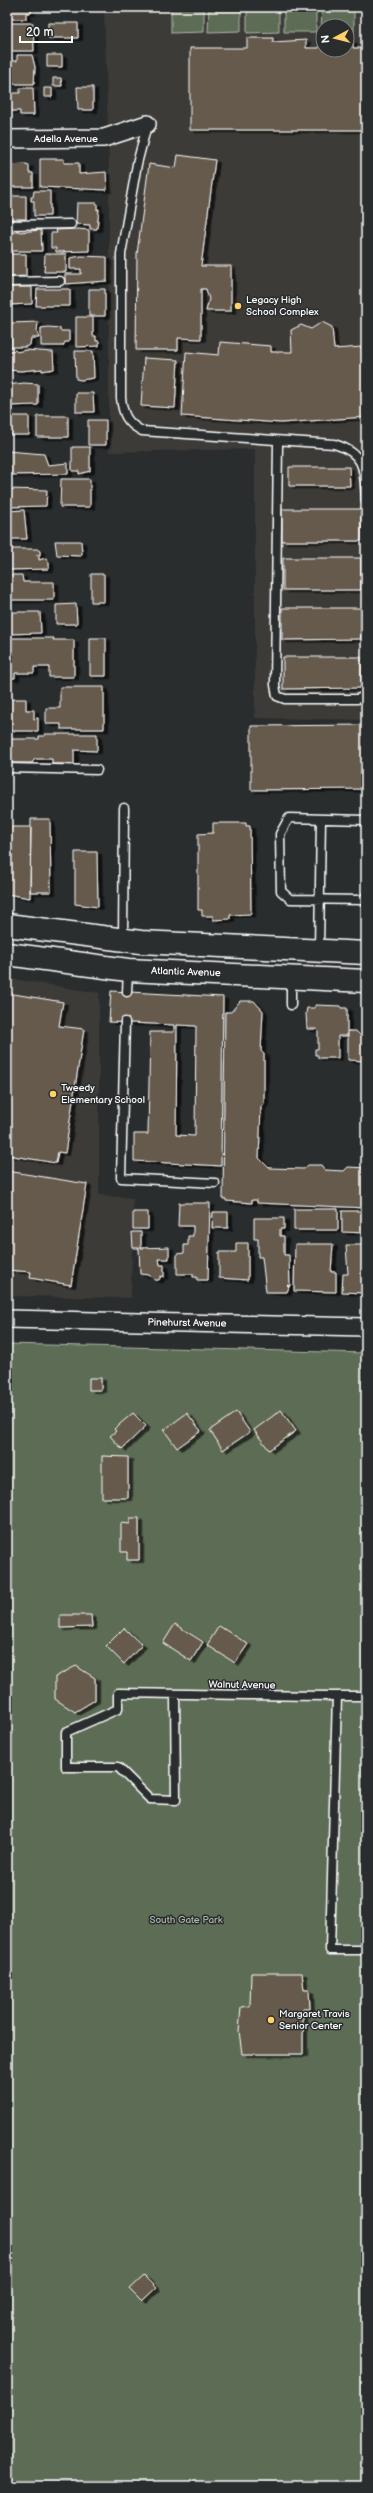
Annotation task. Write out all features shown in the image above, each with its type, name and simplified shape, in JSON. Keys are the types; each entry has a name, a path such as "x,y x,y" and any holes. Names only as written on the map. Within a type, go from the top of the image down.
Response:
{"main road":[{"path":"7,924 123,940 366,953"},
{"name":"Atlantic Avenue","path":"7,954 128,970 291,976 366,981"}],"street":[{"name":"Adella Avenue","path":"7,139 104,138 147,124"},
{"name":"Pinehurst Avenue","path":"7,1319 366,1327"}],"lane":[{"path":"147,124 137,164 121,254 121,398 123,414 131,425 142,431 278,442 334,444 350,449 359,458 365,474 366,502"},
{"path":"7,225 71,224"},
{"path":"7,282 60,281"},
{"path":"278,442 275,677 277,696 284,699 357,699 366,696"},
{"path":"7,768 97,770"},
{"path":"123,940 124,808"},
{"path":"366,823 364,820 289,818 280,834 281,890 290,899 363,900 366,896"},
{"path":"319,950 321,899 321,819"},
{"path":"127,992 128,970"},
{"path":"291,976 291,1005"},
{"path":"125,1022 121,1178 215,1182"},
{"name":"Walnut Avenue","path":"175,1694 176,1800 150,1799 118,1767 66,1766 66,1732 118,1709 118,1693 366,1696"},
{"path":"337,1696 330,1950 366,1950"}],"shaded area":[{"name":"Legacy High School Complex","path":"104,7 366,7 366,720 255,718 255,449 109,452 109,164"},
{"name":"Tweedy Elementary School","path":"7,978 99,993 99,1195 133,1198 131,1298 7,1296"}],"green space":[{"path":"171,7 204,7 204,32 171,33"},
{"path":"209,7 241,7 241,31 208,32"},
{"path":"247,7 279,7 279,32 247,33"},
{"path":"284,7 316,7 315,32 284,32"},
{"path":"322,7 354,7 354,18 322,18"},
{"name":"South Gate Park","path":"7,1344 366,1353 366,2486 7,2486"}],"building":[{"path":"7,7 31,7 31,13 26,13 26,19 7,19"},
{"path":"7,23 33,23 34,51 7,51"},
{"path":"48,23 78,23 78,38 48,38"},
{"path":"247,38 273,38 273,42 306,40 306,48 315,48 315,58 355,58 355,48 364,48 364,130 190,130 190,48 247,48"},
{"path":"17,55 32,55 35,67 34,84 7,84 7,61 17,61"},
{"path":"47,55 62,55 62,67 47,67"},
{"path":"53,78 61,78 62,86 53,86"},
{"path":"77,87 93,87 93,110 78,110"},
{"path":"20,88 33,88 34,115 20,115 20,111 7,111 7,93 20,93"},
{"path":"44,88 52,88 52,97 44,97"},
{"path":"178,155 215,160 201,266 231,266 231,311 206,311 209,299 206,289 201,289 201,339 178,338 178,350 136,350 137,254 149,164 176,168"},
{"path":"40,159 64,159 64,163 79,163 79,174 106,172 107,190 40,187"},
{"path":"7,165 29,165 29,173 33,173 33,187 7,187"},
{"path":"34,191 50,191 50,216 34,216 34,201 31,201 31,197 33,197"},
{"path":"7,196 26,196 26,219 7,219"},
{"path":"77,203 97,203 97,210 99,209 97,229 90,229 90,225 76,224"},
{"path":"17,230 20,232 41,230 42,251 7,251 7,232 17,232"},
{"path":"56,230 89,230 89,251 56,252 56,248 51,248 51,233 57,233"},
{"path":"7,254 26,254 26,276 7,277"},
{"path":"45,254 66,254 66,272 44,272"},
{"path":"81,256 107,257 107,281 65,284 65,274 81,274 81,269 70,269 70,258"},
{"path":"7,287 32,287 32,304 7,305"},
{"path":"37,289 70,289 70,306 36,306"},
{"path":"89,289 105,289 105,316 89,316"},
{"path":"76,317 93,317 93,336 96,336 96,341 99,341 99,346 76,347"},
{"path":"38,322 37,331 39,338 31,338 30,345 25,347 11,347 11,335 7,335 7,326 11,326 11,323"},
{"path":"322,322 332,327 334,349 362,347 362,355 366,354 366,417 281,423 182,416 186,352 219,355 220,342 271,346 271,352 292,352 291,330 301,325 311,329"},
{"path":"41,328 60,328 60,331 69,331 69,342 65,342 63,346 41,346"},
{"path":"15,350 17,352 25,350 53,352 54,369 42,371 42,369 21,371 7,370 7,352"},
{"path":"75,351 93,351 94,378 81,380 76,379"},
{"path":"144,358 178,360 175,408 141,406"},
{"path":"24,383 38,384 38,405 7,406 7,385"},
{"path":"76,393 93,393 94,412 76,412"},
{"path":"7,416 29,416 29,435 7,435"},
{"path":"37,416 68,416 68,437 37,437"},
{"path":"88,420 106,420 106,445 88,445"},
{"path":"72,447 90,447 90,471 79,474 79,471 72,471"},
{"path":"7,451 44,454 48,465 68,463 68,474 7,475"},
{"path":"289,467 349,467 350,486 289,486"},
{"path":"61,479 90,479 90,507 60,507"},
{"path":"7,489 47,490 46,506 7,507"},
{"path":"282,509 361,509 361,541 282,541"},
{"path":"24,510 27,539 7,539 7,511"},
{"path":"55,541 81,541 81,556 57,555"},
{"path":"7,549 37,549 40,551 40,555 36,555 39,556 39,560 46,558 49,562 49,569 7,570"},
{"path":"283,558 361,558 361,590 283,590"},
{"path":"91,574 104,574 104,602 91,602"},
{"path":"7,575 22,575 23,582 54,582 54,600 7,600"},
{"path":"76,604 77,624 56,624 56,605"},
{"path":"282,608 361,608 361,639 282,640"},
{"path":"7,612 40,612 41,633 7,634"},
{"path":"7,638 54,638 53,640 74,640 74,677 49,677 49,667 34,667 34,673 15,673 15,678 7,678"},
{"path":"90,638 106,638 106,676 90,676"},
{"path":"283,657 361,657 361,688 283,689"},
{"path":"60,687 104,687 104,729 61,729 61,724 46,724 46,708 60,708"},
{"path":"7,699 26,699 26,710 34,710 34,719 38,718 38,731 7,731"},
{"path":"366,725 366,789 251,790 251,726"},
{"path":"45,734 97,734 97,751 74,750 74,764 52,764 52,759 35,759 32,763 7,763 7,739 39,739 39,736 45,736"},
{"path":"31,819 50,819 51,892 30,892"},
{"path":"213,823 246,823 246,826 250,826 251,914 230,915 230,919 213,920 213,916 202,916 202,910 198,910 198,834 213,833"},
{"path":"7,827 31,827 30,898 7,894"},
{"path":"75,852 97,852 98,907 75,904"},
{"path":"111,991 223,997 221,1166 134,1161 134,1134 148,1134 150,1032 174,1032 174,1025 109,1022","holes":["177,1025 196,1026 195,1136 176,1135"]},
{"path":"7,993 63,1002 59,1026 84,1029 65,1153 58,1152 56,1163 7,1155"},
{"path":"240,1001 254,1001 263,1011 261,1051 264,1054 264,1103 261,1107 259,1158 269,1168 304,1169 308,1165 321,1165 325,1170 344,1171 348,1167 366,1168 366,1208 257,1203 257,1200 252,1200 252,1203 226,1201 226,1199 223,1199 225,1012 231,1012"},
{"path":"315,1005 341,1006 341,1008 347,1008 347,1036 338,1036 338,1058 318,1058 318,1055 315,1055 315,1049 318,1049 318,1031 316,1029 307,1029 306,1013 307,1008 315,1008"},
{"path":"348,1031 356,1031 366,1041 366,1061 348,1060"},
{"path":"7,1171 87,1184 71,1285 30,1278 31,1272 7,1270"},
{"path":"179,1203 210,1203 208,1280 197,1280 197,1277 193,1277 193,1274 177,1274 177,1254 184,1253 184,1245 188,1245 188,1236 193,1236 193,1226 178,1226"},
{"path":"294,1209 338,1209 338,1230 294,1230"},
{"path":"342,1211 366,1211 366,1233 342,1232"},
{"path":"133,1212 148,1212 148,1229 133,1229"},
{"path":"213,1212 228,1212 228,1228 212,1228"},
{"path":"254,1218 284,1218 284,1229 280,1229 280,1236 284,1236 284,1255 289,1255 290,1286 287,1285 289,1287 287,1292 266,1292 262,1257 258,1257 258,1239 254,1239"},
{"path":"132,1232 141,1232 141,1248 169,1247 169,1259 159,1259 160,1265 164,1265 164,1277 161,1276 159,1280 154,1280 149,1275 140,1274 139,1248 133,1248"},
{"path":"236,1243 248,1243 248,1280 219,1278 219,1252 236,1252"},
{"path":"295,1244 333,1244 331,1272 336,1272 336,1292 294,1291"},
{"path":"346,1245 366,1245 366,1293 342,1292 343,1274 348,1274"},
{"path":"89,1378 101,1378 101,1390 89,1390"},
{"path":"281,1410 296,1431 269,1450 254,1430"},
{"path":"236,1412 250,1432 223,1450 210,1430"},
{"path":"133,1413 146,1426 122,1449 110,1436 116,1431 114,1429"},
{"path":"187,1413 201,1431 177,1448 164,1430"},
{"path":"102,1456 128,1457 128,1498 102,1498"},
{"path":"130,1518 139,1518 139,1560 127,1560 127,1552 121,1552 121,1523 130,1524"},
{"path":"60,1615 91,1615 92,1627 60,1628"},
{"path":"175,1624 203,1642 191,1661 163,1643"},
{"path":"219,1626 248,1644 235,1663 207,1645"},
{"path":"124,1628 142,1645 124,1664 106,1646"},
{"path":"76,1666 95,1678 95,1700 75,1712 55,1699 55,1677"},
{"name":"Margaret Travis Senior Center","path":"251,1973 302,1973 304,1990 309,1990 310,2009 303,2009 303,2054 242,2054 239,2031 241,2007 250,2006"},
{"path":"144,2276 156,2288 142,2301 130,2289"}],"place":[{"name":"Legacy High School Complex","path":"238,306"},
{"name":"Tweedy Elementary School","path":"53,1094"},
{"name":"Margaret Travis Senior Center","path":"271,2020"}]}
